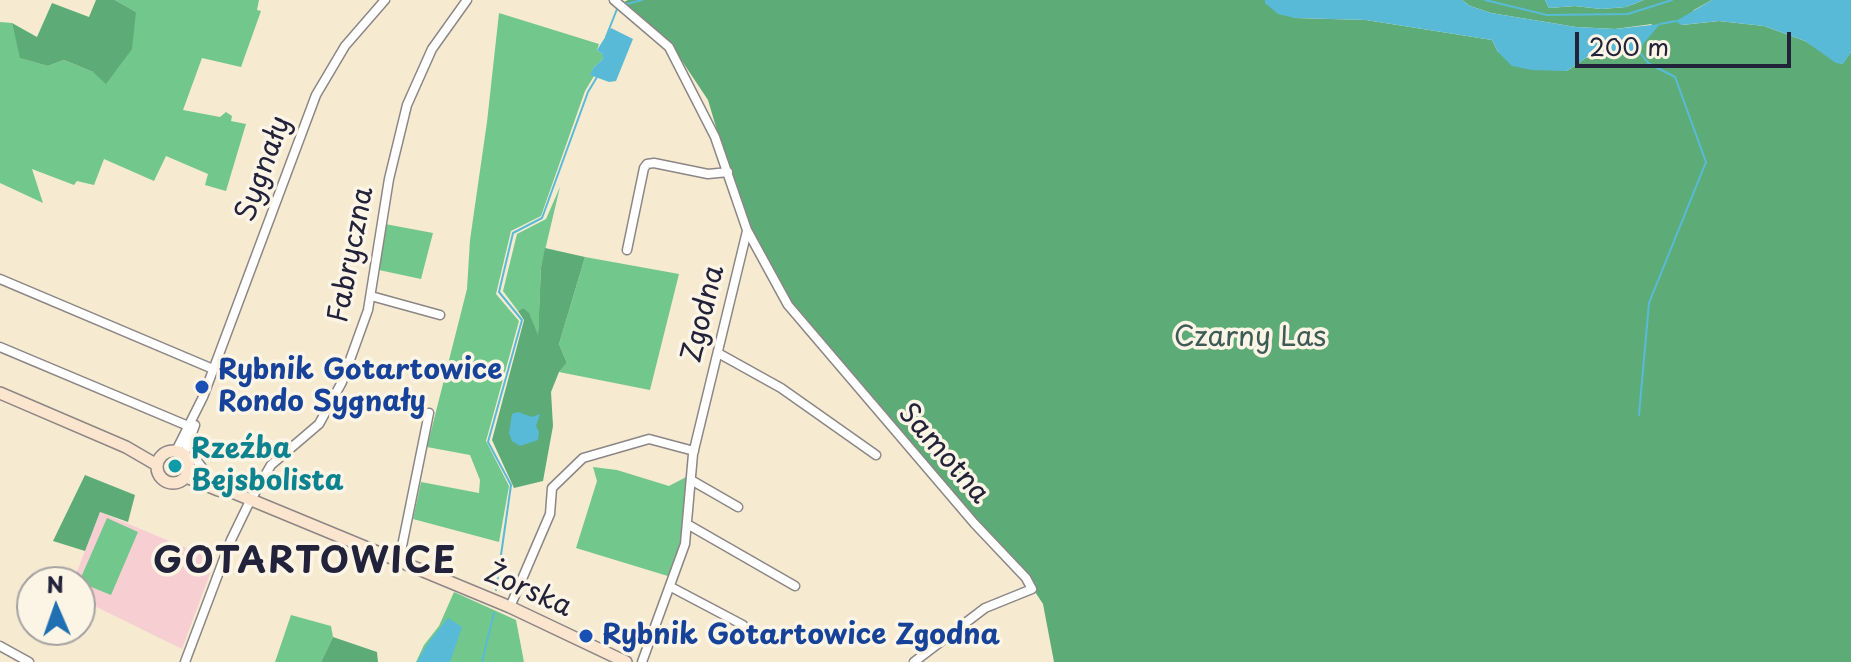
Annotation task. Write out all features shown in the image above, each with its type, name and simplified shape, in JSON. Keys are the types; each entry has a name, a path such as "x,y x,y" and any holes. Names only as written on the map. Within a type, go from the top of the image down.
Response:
{"main road":[{"path":"0,393 159,461"},
{"path":"168,451 180,453 193,471 177,483 167,482 159,475 159,461 168,451"},
{"name":"Żorska","path":"193,471 218,490 232,492"},
{"name":"Żorska","path":"193,471 232,492 510,607 626,662"}],"street":[{"name":"Sygnały","path":"180,453 316,95 345,46 385,0"},
{"name":"Fabryczna","path":"185,662 231,540 271,465 312,431 327,412 342,382 364,325 371,296 389,179 407,105 432,49 467,0"},
{"path":"618,2 669,47 715,137 747,230"},
{"path":"627,250 647,164 708,174 728,172"},
{"name":"Zgodna","path":"642,662 685,544 694,451 747,230"},
{"name":"Samotna","path":"747,230 788,305 974,523 1026,578 1032,589 985,608 914,662"},
{"path":"0,279 213,369"},
{"path":"371,296 440,315"},
{"path":"0,347 191,428 193,471"},
{"path":"718,353 781,388 876,455"},
{"path":"399,561 429,413"},
{"path":"510,607 550,514 552,488 583,458 649,439 694,451"},
{"path":"691,480 738,507"},
{"path":"687,524 795,586"},
{"path":"671,587 743,625"},
{"path":"0,646 29,662"}],"shaded area":[{"path":"100,512 215,560 182,649 96,607 96,566 79,566"}],"green space":[{"path":"96,0 115,0 136,12 132,49 106,84 93,72 64,60 48,66 20,58 12,23 37,37 52,3 89,17"},
{"path":"115,0 259,0 257,10 261,11 241,67 202,58 183,110 220,117 226,112 232,116 231,121 246,124 226,191 205,185 208,174 166,156 154,181 104,159 94,185 77,181 74,185 32,169 43,203 0,183 0,22 12,23 21,58 48,66 64,60 93,72 136,12"},
{"name":"Czarny Las","path":"1265,0 1265,3 1295,18 1366,20 1492,40 1498,52 1567,71 1587,57 1611,52 1628,55 1652,24 1615,29 1576,27 1491,13 1462,0 1545,0 1549,8 1575,6 1601,9 1626,7 1644,0 1712,0 1694,10 1682,25 1719,21 1764,26 1805,41 1842,64 1851,52 1851,662 1054,662 1043,604 1026,578 787,300 749,225 708,100 670,43 624,2"},
{"path":"499,13 599,44 597,50 603,59 594,67 591,75 594,76 585,91 541,216 511,231 496,294 519,321 486,441 509,486 499,542 413,519 421,482 479,493 480,480 470,455 427,447 467,289 470,240"},
{"path":"560,187 541,267 538,339 523,308 518,311 503,291 517,234 546,219"},
{"path":"385,224 433,233 421,279 379,270"},
{"path":"545,248 585,257 559,344 567,363 559,372 551,392 553,426 543,481 514,488 492,440 524,320 518,311 523,308 529,313 538,335 541,267"},
{"path":"585,257 679,274 650,390 559,372 567,363 559,344"},
{"path":"593,467 617,470 669,486 688,476 682,536 671,577 576,548 597,481"},
{"path":"85,475 135,495 128,522 100,512 85,551 53,541"},
{"path":"107,518 138,532 111,595 96,589 96,566 86,566"},
{"path":"454,592 516,620 524,662 416,662 424,645 439,626"},
{"path":"291,615 331,626 333,637 321,662 275,662"},
{"path":"333,637 377,652 378,662 321,662"}],"water":[{"path":"1265,0 1462,0 1491,13 1576,27 1615,29 1660,24 1638,50 1628,55 1611,52 1587,57 1567,71 1532,70 1512,66 1498,52 1492,40 1366,20 1295,18 1278,14"},
{"path":"1545,0 1644,0 1626,7 1601,9 1575,6 1549,8"},
{"path":"1712,0 1851,0 1851,52 1843,64 1836,63 1805,41 1764,26 1719,21 1681,25 1676,21"},
{"path":"611,28 633,39 616,81 609,82 590,75 603,59 597,50"},
{"path":"518,412 532,417 540,414 536,426 538,440 520,446 512,441 509,433 512,414"},
{"path":"448,618 462,627 450,662 417,662 428,643"}],"waterway":[{"path":"627,4 642,0"},
{"path":"1485,0 1547,15 1628,14 1672,0"},
{"path":"606,37 617,9"},
{"path":"1660,24 1676,21"},
{"path":"1638,50 1648,63 1675,77 1706,162 1649,303 1639,415"},
{"path":"496,590 511,485 488,442 522,320 499,292 513,233 542,218 588,92 597,77"},
{"path":"482,662 494,613"}],"place":[{"name":"Rybnik Gotartowice Rondo Sygnały","path":"202,387"},
{"name":"Rzeźba Bejsbolista","path":"175,466"},
{"name":"Rybnik Gotartowice Zgodna","path":"586,636"}],"district":[{"name":"GOTARTOWICE","path":"305,563"}]}
